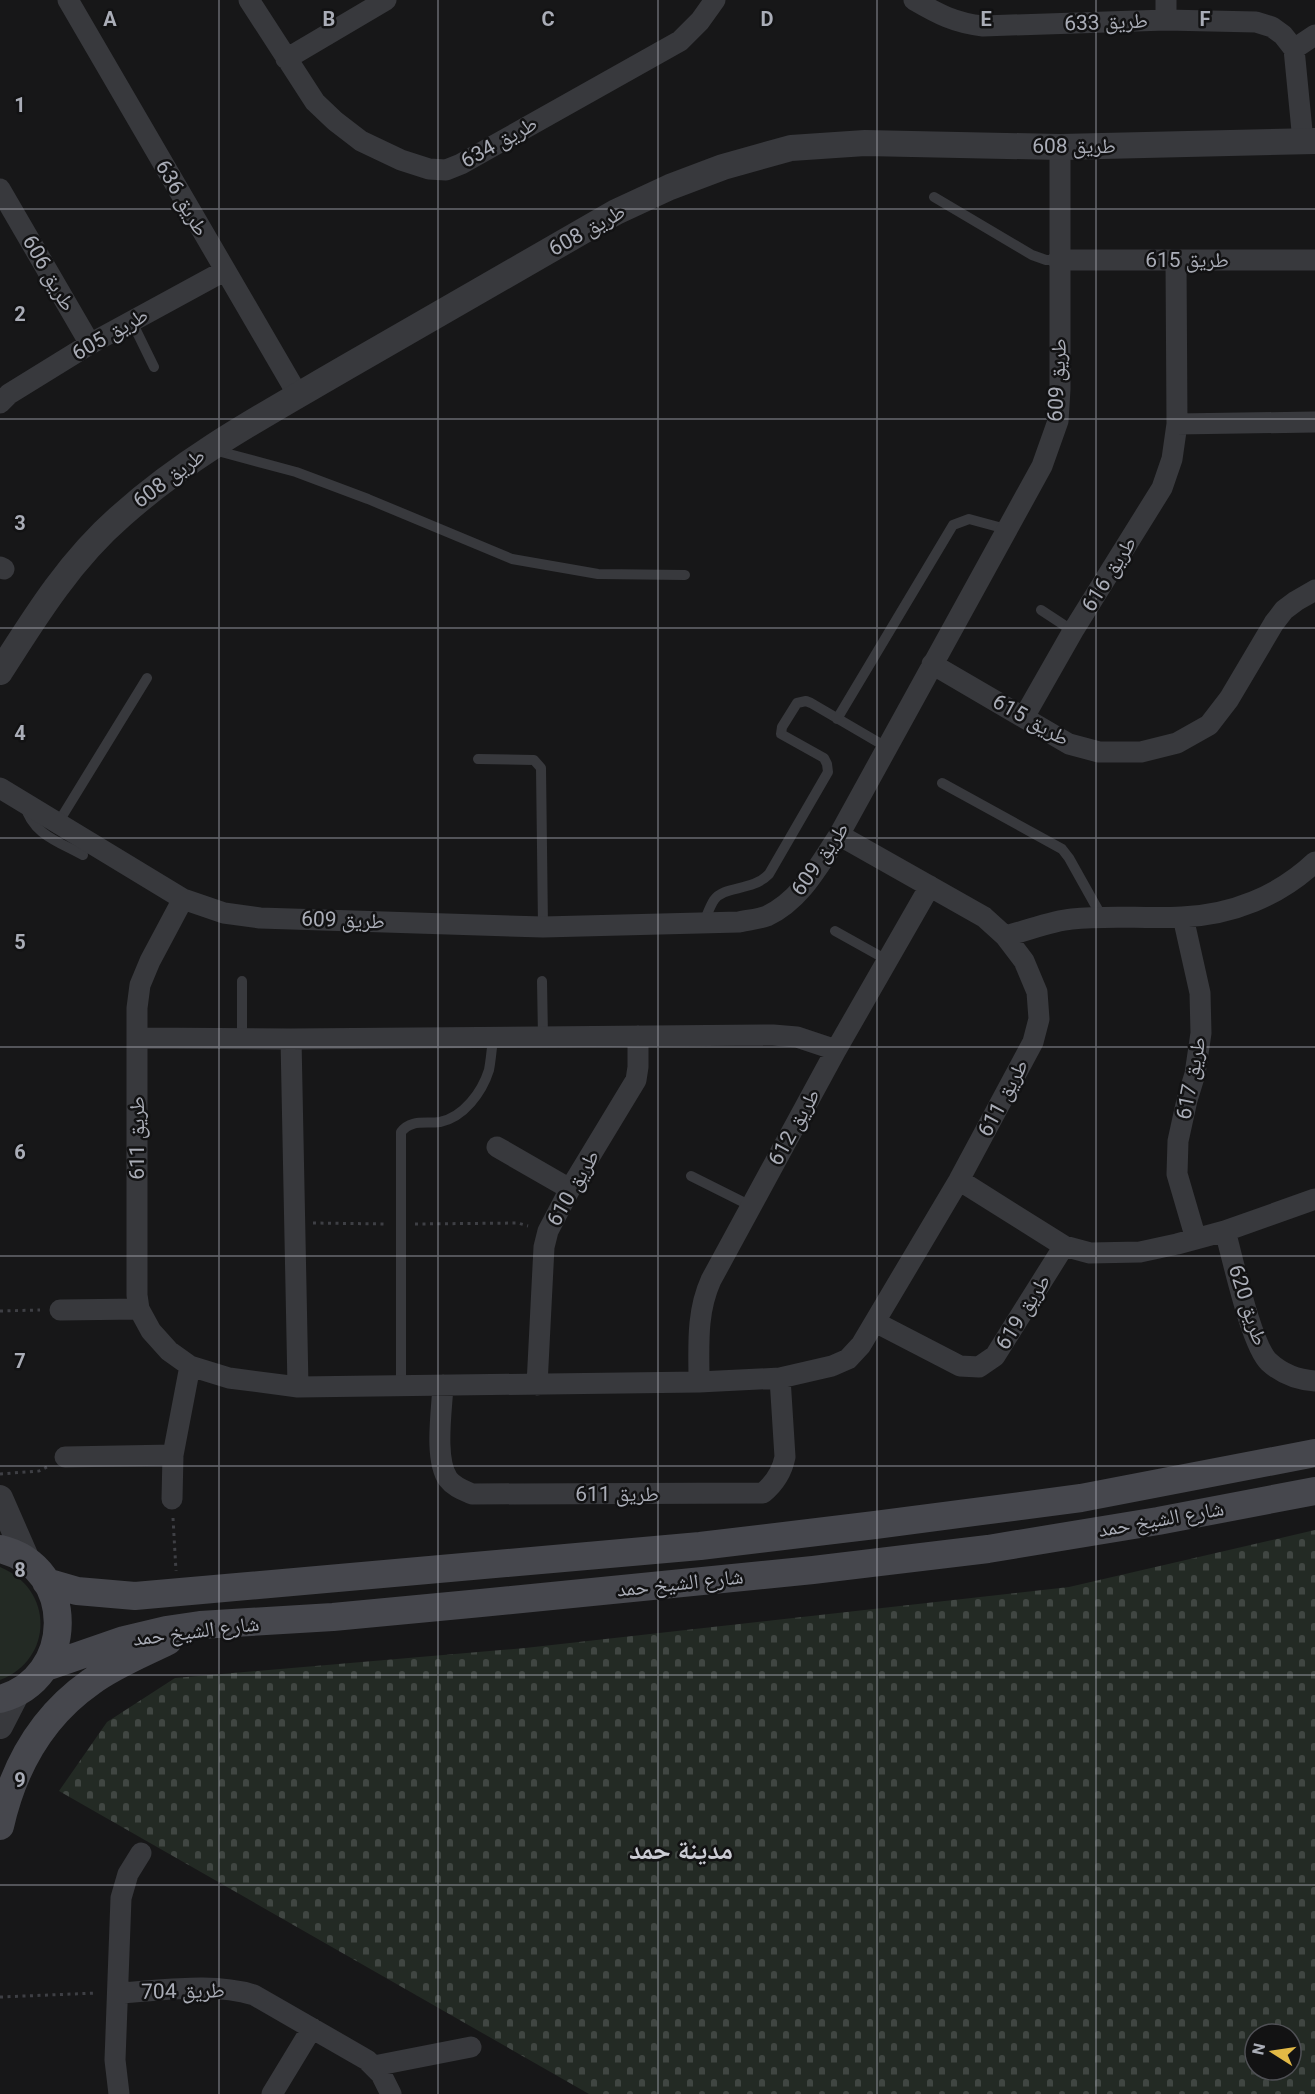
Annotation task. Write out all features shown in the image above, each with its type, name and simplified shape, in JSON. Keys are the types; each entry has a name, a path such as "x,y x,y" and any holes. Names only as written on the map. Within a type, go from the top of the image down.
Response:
{"main road":[{"name":"شارع الشيخ حمد","path":"0,1549 17,1555 37,1572 77,1591 135,1596 178,1594 700,1546 863,1526 1081,1498 1315,1453"},
{"name":"شارع الشيخ حمد","path":"46,1667 124,1640 200,1625 333,1617 459,1605 813,1570 988,1549 1158,1521 1315,1491"},
{"path":"8,1696 30,1685 46,1667 55,1647 57,1610 37,1572"},
{"path":"0,1826 5,1801 21,1761 44,1725 58,1709 108,1670 200,1625"}],"street":[{"name":"طريق 636","path":"68,0 298,395"},
{"name":"طريق 634","path":"249,0 315,102 335,122 361,141 401,160 429,169 446,170 461,164 680,41 700,21 715,0"},
{"path":"286,59 386,0"},
{"name":"طريق 633","path":"914,0 963,24 983,26 1166,10 1256,22 1272,27 1283,35 1294,49"},
{"path":"1309,141 1294,49 1315,35"},
{"name":"طريق 608","path":"0,672 40,608 78,559 121,516 165,479 208,449 298,395 616,212 670,187 723,168 791,148 865,143 1060,147 1309,141"},
{"name":"طريق 609","path":"0,788 183,899 224,913 260,918 543,927 739,922 765,917 788,903 804,887 839,835 1042,466 1058,421 1060,389 1058,260 1060,147"},
{"name":"طريق 606","path":"2,199 90,344"},
{"name":"طريق 615","path":"1058,260 1315,260"},
{"name":"طريق 616","path":"1024,717 1073,631 1161,488 1172,459 1177,424 1176,260"},
{"name":"طريق 605","path":"0,403 9,394 90,344 224,271"},
{"path":"1177,424 1315,422"},
{"name":"طريق 615","path":"932,664 1069,744 1100,752 1142,752 1177,743 1209,725 1229,699 1284,610 1315,590"},
{"name":"طريق 611","path":"183,899 150,961 140,985 137,1008 138,1309 151,1331 169,1351 190,1366 229,1378 298,1388 699,1382 780,1378 832,1366 848,1359 861,1345 959,1180 1034,1042 1039,1019 1037,992 1024,962 1005,936 984,917 839,835"},
{"path":"1005,936 1070,919 1183,917 1223,912 1263,899 1300,877 1315,862"},
{"name":"طريق 612","path":"699,1382 700,1315 703,1297 836,1050 930,886"},
{"name":"طريق 617","path":"1183,917 1200,993 1201,1033 1195,1074 1178,1141 1177,1174 1196,1239"},
{"path":"137,1038 773,1035 797,1037 836,1050"},
{"name":"طريق 610","path":"537,1385 544,1247 548,1231 570,1189 636,1080 638,1036"},
{"path":"291,1039 298,1388"},
{"path":"497,1147 570,1189"},
{"path":"959,1180 1064,1246 1090,1253 1140,1252 1196,1239 1315,1199"},
{"name":"طريق 620","path":"1225,1231 1254,1337 1268,1361 1286,1374 1302,1381 1315,1381"},
{"name":"طريق 619","path":"875,1322 960,1366 979,1367 995,1356 1064,1246"},
{"path":"60,1310 138,1309"},
{"path":"172,1499 173,1455 190,1366"},
{"name":"طريق 611","path":"443,1385 440,1462 448,1478 459,1489 472,1494 763,1493 771,1486 783,1468 785,1457 780,1378"},
{"path":"64,1457 173,1455"},
{"path":"0,1498 37,1572"},
{"path":"0,1726 8,1696"},
{"name":"طريق 704","path":"119,2094 115,2060 120,1898 128,1874 141,1853"},
{"name":"طريق 704","path":"118,1993 212,1988 240,1991 267,2002 359,2055 374,2066 386,2082 391,2094"},
{"path":"272,2094 312,2028"},
{"path":"374,2066 471,2047"}],"lane":[{"path":"934,197 1032,255 1046,260 1058,260"},
{"path":"132,321 154,367"},
{"path":"208,449 296,472 368,499 512,559 598,574 685,575"},
{"path":"837,719 953,525 969,519 1006,529"},
{"path":"1041,610 1073,631"},
{"path":"58,823 147,678"},
{"path":"704,922 714,900 719,895 756,885 769,874 828,772 824,758 781,734 782,727 794,706 806,700 888,747"},
{"path":"478,759 534,760 541,768 543,927"},
{"path":"942,783 1062,849 1070,858 1102,918"},
{"path":"24,802 27,814 37,829 83,855"},
{"path":"835,931 887,960"},
{"path":"242,981 242,1038"},
{"path":"542,981 543,1037"},
{"path":"401,1386 401,1132 411,1124 440,1122 456,1116 469,1106 488,1072 493,1037"},
{"path":"691,1176 751,1206"}],"path":[{"path":"295,1223 518,1223 548,1231"},
{"path":"0,1311 60,1310"},
{"path":"0,1474 39,1471 64,1457"},
{"path":"172,1499 178,1594"},
{"path":"0,1997 118,1993"}],"green space":[{"path":"1315,1530 1315,2094 589,2094 59,1791 107,1722 175,1678 525,1648 1069,1587"},
{"path":"0,1567 18,1577 30,1591 38,1607 40,1624 38,1641 30,1657 18,1670 0,1680"}],"district":[{"name":"مدينة حمد","path":"681,1850"}]}
